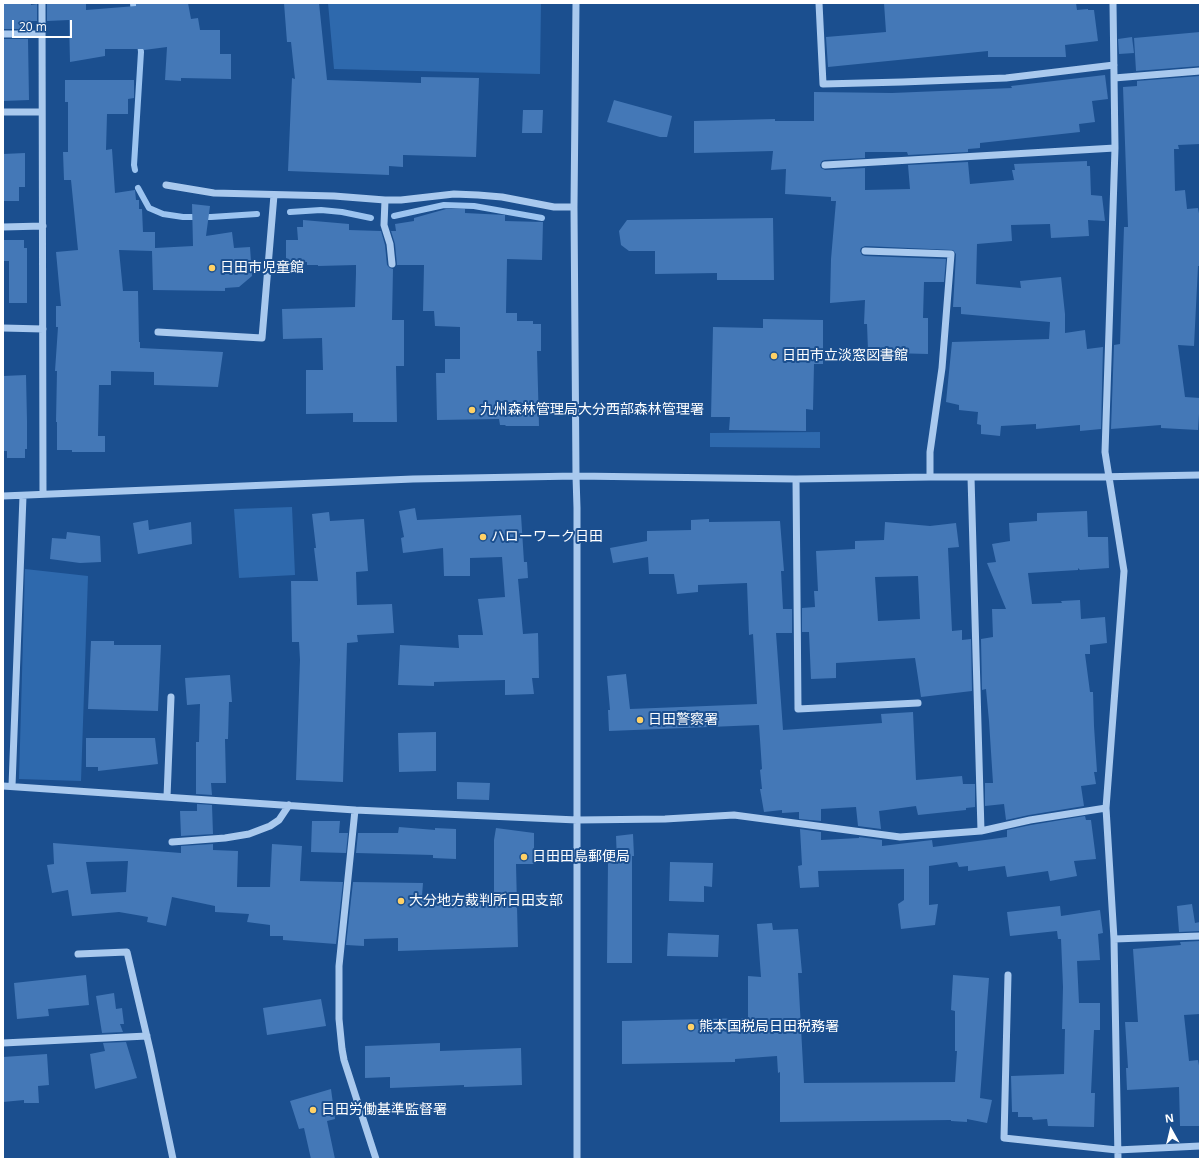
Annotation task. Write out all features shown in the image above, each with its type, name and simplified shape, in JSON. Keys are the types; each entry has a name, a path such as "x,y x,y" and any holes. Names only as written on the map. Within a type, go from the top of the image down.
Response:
{"street":[{"path":"42,3 43,494"},
{"path":"576,3 574,207 577,508 577,1159"},
{"path":"819,3 823,84 1006,78 1114,65"},
{"path":"1113,3 1115,148 1105,452 1124,571 1106,808 1114,939 1118,1159"},
{"path":"3,34 42,34"},
{"path":"1114,78 1200,71"},
{"path":"3,112 42,112"},
{"path":"825,165 1115,148"},
{"path":"166,185 214,194 334,196 385,200 401,200 454,194 502,197 554,207 574,207"},
{"path":"158,332 262,338 274,195"},
{"path":"385,200 384,225 390,244 392,264"},
{"path":"3,227 43,226"},
{"path":"865,251 951,254 942,368 930,452 930,477"},
{"path":"3,328 43,329"},
{"path":"3,496 413,479 576,476 796,479 1200,475"},
{"path":"971,477 981,831"},
{"path":"796,479 798,709 918,703"},
{"path":"12,786 23,496"},
{"path":"167,797 171,698"},
{"path":"3,786 355,810 577,820 665,819 734,815 900,836 981,831 1030,820 1106,808"},
{"path":"172,842 226,838 249,834 270,826 279,820 289,805"},
{"path":"355,810 339,966 340,1031 344,1060 376,1159"},
{"path":"1114,939 1200,936"},
{"path":"78,954 127,952 147,1036 173,1159"},
{"path":"1008,974 1004,1138 1117,1150 1200,1146"},
{"path":"3,1043 147,1036"}],"shaded area":[{"path":"328,3 541,3 540,74 334,69"},
{"path":"820,432 820,448 710,447 710,433"},
{"path":"292,507 295,575 239,578 234,509"},
{"path":"25,569 88,576 81,781 19,779"}],"building":[{"path":"3,3 37,4 37,21 28,21 28,29 3,29"},
{"path":"86,3 86,10 136,6 136,3 188,3 191,19 198,18 200,30 220,30 220,54 231,54 231,79 181,78 181,81 165,80 167,47 144,50 105,49 105,56 70,62 69,20 47,21 47,4"},
{"path":"284,3 319,3 327,80 421,83 421,77 479,78 476,157 403,155 403,167 389,166 389,175 288,171 292,78 295,79 291,42 287,42"},
{"path":"884,3 1076,3 1077,10 1094,10 1098,41 1065,45 1066,57 988,57 988,51 828,67 826,37 886,32"},
{"path":"1200,32 1200,66 1136,71 1134,38"},
{"path":"1132,37 1134,53 1119,54 1118,39"},
{"path":"3,39 28,39 29,100 3,101"},
{"path":"1105,75 1108,99 1092,101 1095,122 1079,124 1080,132 980,143 980,148 968,149 968,152 908,155 907,152 865,152 865,158 825,160 822,161 820,165 821,168 825,170 865,168 865,190 910,189 908,165 968,162 970,184 1014,180 1012,170 1015,170 1014,164 1087,161 1087,166 1090,166 1091,195 1102,196 1105,221 1088,220 1089,236 1051,238 1050,224 1011,225 1012,241 977,244 976,284 1021,288 1020,281 1061,277 1065,314 1065,333 1085,330 1087,349 1103,347 1101,429 1080,431 1080,425 1036,429 1036,424 1001,426 1000,436 981,434 981,425 977,424 978,412 959,410 959,405 946,402 952,342 1049,339 1050,322 961,314 961,307 953,307 956,254 953,250 865,246 861,248 860,251 862,255 865,256 946,259 944,282 924,282 923,318 928,318 928,354 892,353 892,355 872,355 872,351 868,351 867,324 864,324 865,300 830,303 831,259 836,201 831,201 831,197 785,194 786,169 771,170 773,151 694,153 694,121 775,119 775,121 814,121 814,92 892,93 1012,88 1011,86"},
{"path":"1200,76 1200,144 1178,145 1179,149 1174,149 1175,191 1185,190 1187,209 1198,208 1200,219 1200,266 1198,266 1194,346 1178,345 1185,397 1200,398 1198,430 1161,428 1161,425 1111,429 1114,345 1120,344 1124,227 1128,227 1123,87 1137,86 1137,81"},
{"path":"65,80 134,80 134,98 128,99 128,114 107,114 106,150 112,149 115,193 135,190 136,200 139,200 139,209 142,209 143,232 155,232 155,248 193,246 192,204 210,206 206,236 232,232 234,248 250,247 252,276 239,287 225,288 225,291 153,290 152,251 119,250 123,291 138,291 140,348 223,352 218,387 154,385 154,372 111,371 111,385 99,385 98,436 105,436 105,452 72,452 72,450 57,450 57,371 55,371 58,327 56,327 56,306 61,306 56,252 78,250 71,180 64,180 63,152 68,152 68,102 65,102"},
{"path":"614,100 672,116 667,137 660,137 607,122"},
{"path":"523,110 543,110 542,133 522,133"},
{"path":"25,153 25,187 19,187 19,201 3,201 3,154"},
{"path":"446,209 465,209 465,213 505,215 505,221 543,222 542,260 507,259 506,313 517,313 517,321 533,321 533,324 541,324 541,351 537,351 539,426 500,425 499,419 437,420 436,373 445,373 445,359 460,359 460,327 435,326 434,311 423,311 424,265 397,265 395,244 391,231 396,231 395,224 414,221 414,218"},
{"path":"773,218 774,280 717,280 717,273 655,274 655,251 629,251 621,245 619,231 627,220"},
{"path":"303,220 349,224 349,230 381,231 385,245 387,265 393,269 392,320 404,320 404,366 396,366 397,422 353,422 353,413 306,414 306,370 323,370 322,338 283,339 282,309 355,307 356,265 318,266 307,265 307,262 289,262 289,259 286,258 286,240 298,240 297,227 303,227"},
{"path":"3,240 24,240 24,248 27,248 27,303 9,303 9,261 3,261"},
{"path":"763,319 823,320 823,364 814,364 813,410 806,409 806,431 729,430 730,417 711,417 713,327 763,328"},
{"path":"26,375 27,449 25,449 25,458 7,458 7,451 3,451 3,376"},
{"path":"415,508 417,520 521,515 524,562 527,562 528,578 518,579 523,634 538,633 539,678 532,678 534,694 505,695 505,680 434,682 434,686 398,685 400,645 459,648 458,635 483,635 478,599 505,597 502,557 470,558 470,576 444,576 443,548 403,553 401,538 404,537 399,511"},
{"path":"1087,511 1088,537 1108,537 1109,568 1080,570 1078,568 1078,570 1028,573 1032,604 1062,603 1061,601 1080,600 1081,619 1105,617 1107,643 1090,645 1090,654 1085,654 1090,692 1093,692 1097,772 1094,772 1096,784 1081,786 1084,806 1006,820 1004,804 985,806 985,783 993,783 986,689 982,690 981,639 993,637 992,609 1006,609 987,563 996,562 992,544 1010,541 1009,523 1037,521 1037,513"},
{"path":"329,512 330,521 364,519 368,571 356,572 357,605 392,604 394,633 357,635 358,642 347,643 343,782 296,780 300,660 299,642 292,642 291,581 318,581 312,514"},
{"path":"709,519 709,522 780,521 784,571 781,571 783,609 792,609 792,633 776,633 783,730 882,723 881,714 913,712 916,780 962,776 963,784 975,784 975,807 966,808 966,810 918,815 916,806 879,811 881,829 858,826 856,807 821,809 821,821 799,819 799,812 782,813 782,810 764,812 760,789 762,789 760,770 762,769 759,725 609,731 608,710 610,710 607,676 626,674 630,709 757,704 753,634 749,635 747,583 698,585 698,592 677,594 674,574 649,574 648,557 613,563 610,548 647,541 647,531 691,530 691,520"},
{"path":"148,520 149,530 191,522 192,544 138,554 133,523"},
{"path":"885,522 930,526 956,523 959,547 948,548 952,631 962,630 962,640 971,639 972,691 921,697 915,658 836,663 836,678 811,679 809,632 802,632 802,608 815,607 814,591 818,591 816,551 855,549 855,541 884,540","holes":["918,576 920,619 878,621 875,577"]},
{"path":"67,532 100,536 101,562 80,563 50,559 52,538 66,539"},
{"path":"91,641 114,641 114,645 161,645 158,711 88,709"},
{"path":"230,675 232,702 229,702 228,739 225,739 226,783 211,783 212,795 196,794 196,742 199,742 200,704 187,705 185,678"},
{"path":"436,732 436,771 399,772 398,733"},
{"path":"86,738 155,738 158,764 98,771 98,767 86,767"},
{"path":"457,782 490,783 489,800 457,799"},
{"path":"197,804 212,805 213,834 181,836 180,811 197,811"},
{"path":"1085,816 1086,820 1091,820 1096,859 1074,861 1077,876 1050,881 1048,871 1007,877 1005,866 968,871 968,866 959,867 957,862 929,866 929,905 938,904 935,925 901,929 898,904 904,900 904,869 818,871 819,887 800,888 798,866 802,865 800,829 821,832 821,840 859,837 882,840 882,846 932,840 933,847 1007,837 1007,830"},
{"path":"312,821 340,821 339,833 348,833 346,853 311,852"},
{"path":"399,827 435,830 435,828 456,829 456,859 433,858 433,855 356,853 358,833 398,833"},
{"path":"496,828 534,833 534,864 516,864 518,947 398,951 398,938 364,939 364,946 346,945 353,882 423,883 422,896 494,894 494,840"},
{"path":"633,834 632,963 607,963 608,861 617,861 616,836"},
{"path":"53,843 181,853 181,846 213,844 213,850 238,851 237,887 270,887 272,844 302,846 300,881 343,882 336,944 283,940 283,936 270,936 270,925 247,922 249,914 215,912 215,906 172,897 166,926 147,922 148,917 119,912 72,916 68,890 52,893 47,865 54,864","holes":["128,861 126,892 91,894 86,862"]},
{"path":"670,862 713,863 712,887 704,886 704,902 669,901"},
{"path":"1192,904 1195,923 1200,922 1200,931 1179,932 1177,906"},
{"path":"1060,906 1061,916 1100,910 1103,933 1098,934 1100,960 1077,961 1079,1003 1100,1003 1100,1030 1094,1030 1091,1093 1095,1093 1094,1127 1048,1126 1047,1119 1033,1120 1032,1117 1018,1117 1018,1112 1012,1112 1011,1076 1064,1074 1065,1029 1062,1029 1063,987 1061,939 1058,939 1057,931 1010,936 1007,912"},
{"path":"772,923 773,930 798,929 802,973 798,973 804,1083 955,1082 957,1051 955,1051 955,1011 951,1010 953,975 989,978 980,1098 992,1100 987,1123 967,1119 967,1122 951,1120 780,1122 780,1072 778,1073 777,1056 735,1059 735,1062 622,1064 622,1021 748,1018 748,976 761,977 757,924"},
{"path":"668,933 719,935 718,957 667,956"},
{"path":"1200,941 1200,1014 1184,1015 1189,1061 1198,1060 1200,1071 1200,1126 1180,1126 1179,1087 1127,1090 1126,1068 1128,1068 1125,1022 1138,1022 1133,949 1181,945 1180,942"},
{"path":"86,975 89,1005 48,1009 49,1016 17,1019 14,983"},
{"path":"114,993 116,1009 122,1008 124,1024 120,1024 123,1032 102,1033 96,996"},
{"path":"321,999 326,1026 267,1035 263,1008"},
{"path":"126,1042 137,1078 95,1089 90,1054 105,1051 103,1043"},
{"path":"440,1043 440,1051 521,1048 522,1085 464,1087 464,1085 390,1088 390,1077 365,1078 365,1046"},
{"path":"47,1054 49,1085 38,1086 39,1103 24,1103 24,1100 3,1102 3,1057"},
{"path":"331,1089 335,1119 327,1121 335,1159 311,1159 304,1128 299,1129 290,1101"}],"waterway":[{"path":"133,3 134,14"},
{"path":"135,170 134,165 141,52 140,42"},
{"path":"138,188 149,208 163,214 183,217 257,214"},
{"path":"394,216 444,205 474,206 542,218"},
{"path":"290,212 321,210 342,212 371,218"}],"place":[{"name":"日田市児童館","path":"212,268"},
{"name":"日田市立淡窓図書館","path":"774,356"},
{"name":"九州森林管理局大分西部森林管理署","path":"472,410"},
{"name":"ハローワーク日田","path":"483,537"},
{"name":"日田警察署","path":"640,720"},
{"name":"日田田島郵便局","path":"524,857"},
{"name":"大分地方裁判所日田支部","path":"401,901"},
{"name":"熊本国税局日田税務署","path":"691,1027"},
{"name":"日田労働基準監督署","path":"313,1110"}]}
